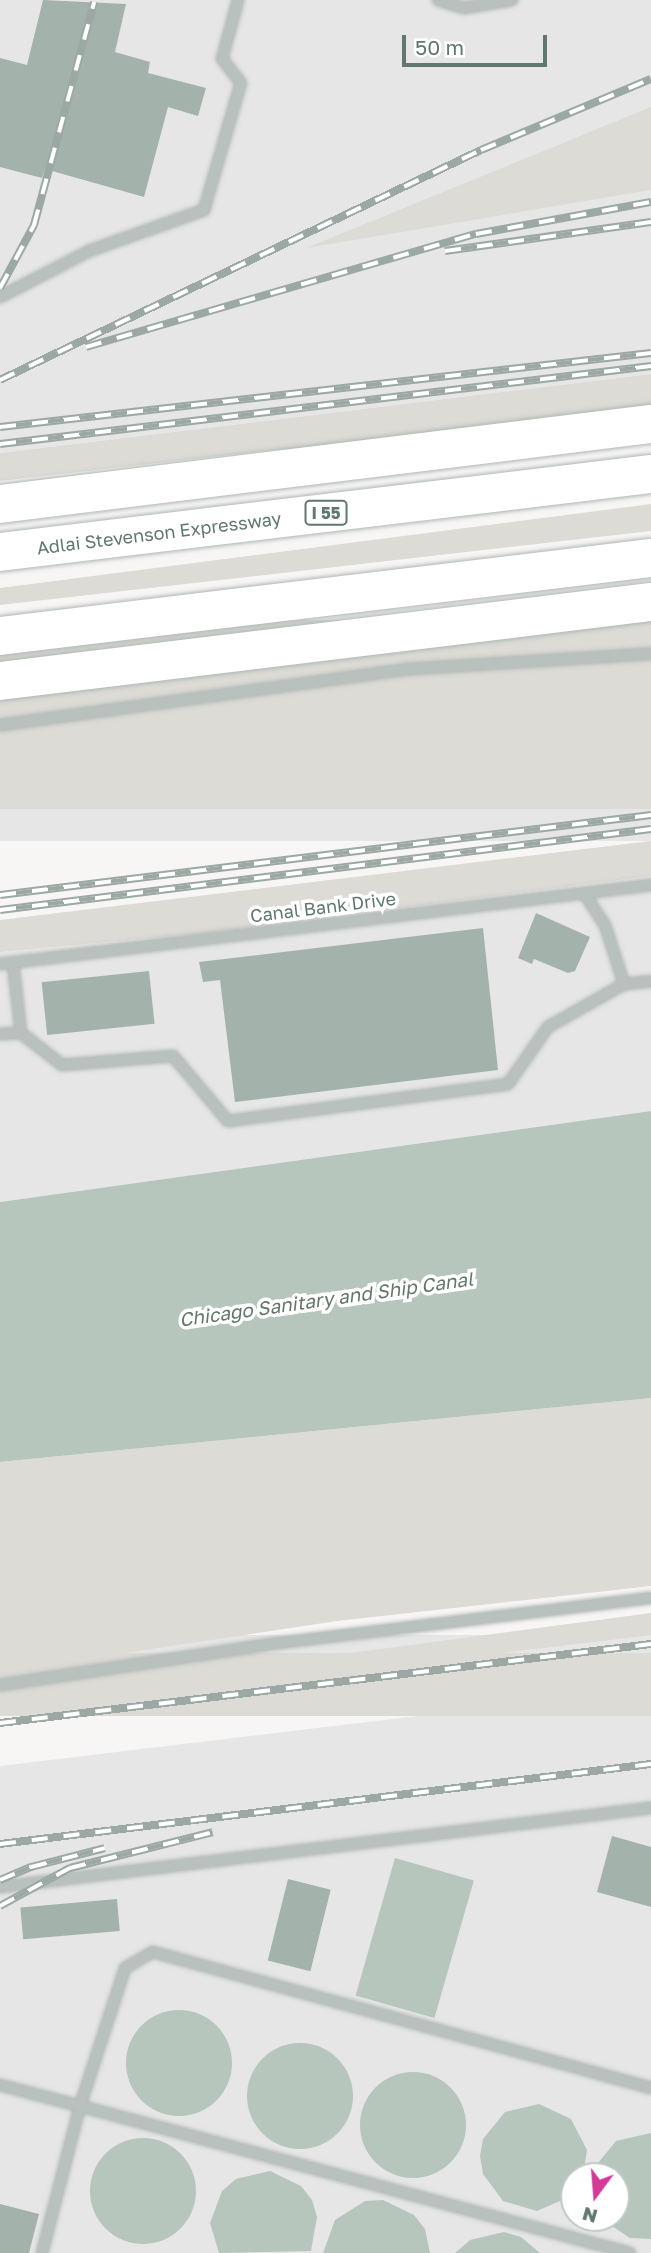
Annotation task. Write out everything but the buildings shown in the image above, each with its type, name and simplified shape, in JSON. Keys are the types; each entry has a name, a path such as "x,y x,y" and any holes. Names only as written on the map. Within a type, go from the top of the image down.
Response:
{"highway":[{"path":"0,505 651,424"},
{"name":"Adlai Stevenson Expressway","path":"0,552 651,474"},
{"path":"0,636 651,558"},
{"path":"0,681 651,602"},
{"path":"0,688 75,674"}],"lane":[{"path":"0,297 89,251 204,210 241,83 222,59 237,0"},
{"path":"438,0 464,8 512,0"},
{"path":"0,725 410,669 651,654"},
{"name":"Canal Bank Drive","path":"0,964 651,885"},
{"path":"584,893 605,925 624,984"},
{"path":"13,963 20,1033"},
{"path":"0,1034 20,1033 62,1065 173,1056 228,1121 508,1084 548,1027 624,984 651,981"},
{"path":"0,1685 278,1643 651,1598"},
{"path":"0,1887 651,1808"},
{"path":"42,2253 80,2106 125,1968 153,1952 651,2088"},
{"path":"0,2085 630,2253"}],"shaded area":[{"path":"0,0 651,0 651,374 0,453"},
{"path":"651,107 651,190 306,248"},
{"path":"651,374 651,415 472,437 262,451 0,481 0,453"},
{"path":"651,504 651,531 0,605 0,588"},
{"path":"0,620 651,620 651,809 0,809"},
{"path":"0,809 651,809 651,841 0,841"},
{"path":"651,841 651,876 205,933 0,952 0,920"},
{"path":"651,876 651,1111 0,1202 0,952 205,933"},
{"path":"651,1398 651,1586 337,1621 0,1672 0,1462"},
{"path":"651,1613 651,1635 0,1714 0,1700"},
{"path":"0,1635 651,1635 651,1653 0,1653"},
{"path":"0,1653 651,1653 651,1716 0,1716"},
{"path":"651,1688 651,2253 0,2253 0,1766"}],"water":[{"name":"Chicago Sanitary and Ship Canal","path":"651,1111 651,1398 0,1462 0,1202"},
{"path":"395,1858 474,1881 434,2018 356,1995"},
{"path":"179,2010 199,2014 217,2025 228,2043 232,2063 228,2083 217,2101 199,2112 179,2116 159,2112 141,2101 130,2083 126,2063 130,2043 141,2025 159,2014"},
{"path":"300,2043 320,2047 338,2058 349,2076 353,2096 349,2116 338,2134 320,2145 300,2149 280,2145 262,2134 251,2116 247,2096 251,2076 262,2058 280,2047"},
{"path":"413,2072 433,2076 451,2087 462,2105 466,2125 462,2145 451,2163 433,2174 413,2178 393,2174 375,2163 364,2145 360,2125 364,2105 375,2087 393,2076"},
{"path":"539,2104 571,2119 587,2150 585,2162 560,2162 560,2201 537,2211 503,2201 483,2174 480,2156 483,2139 505,2112"},
{"path":"651,2133 651,2239 630,2238 621,2232 630,2232 630,2162 599,2162 616,2141"},
{"path":"143,2138 163,2142 181,2153 192,2171 196,2191 192,2211 181,2229 163,2240 143,2244 123,2240 105,2229 94,2211 90,2191 94,2171 105,2153 123,2142"},
{"path":"270,2171 301,2186 312,2200 317,2217 311,2251 219,2253 210,2223 222,2191 236,2179"},
{"path":"383,2200 414,2215 425,2229 430,2253 323,2253 335,2220 365,2201"},
{"path":"504,2232 521,2237 540,2253 455,2253 470,2240"}],"railway":[{"path":"0,288 34,225 94,2"},
{"path":"0,380 481,150 651,79"},
{"path":"86,347 476,234 651,202"},
{"path":"445,251 651,222"},
{"path":"0,427 651,353"},
{"path":"0,444 651,366"},
{"path":"0,895 651,815"},
{"path":"0,910 651,829"},
{"path":"0,1723 651,1644"},
{"path":"0,1844 651,1764"},
{"path":"0,1906 70,1868 213,1832"},
{"path":"0,1880 31,1867 105,1848"}]}
